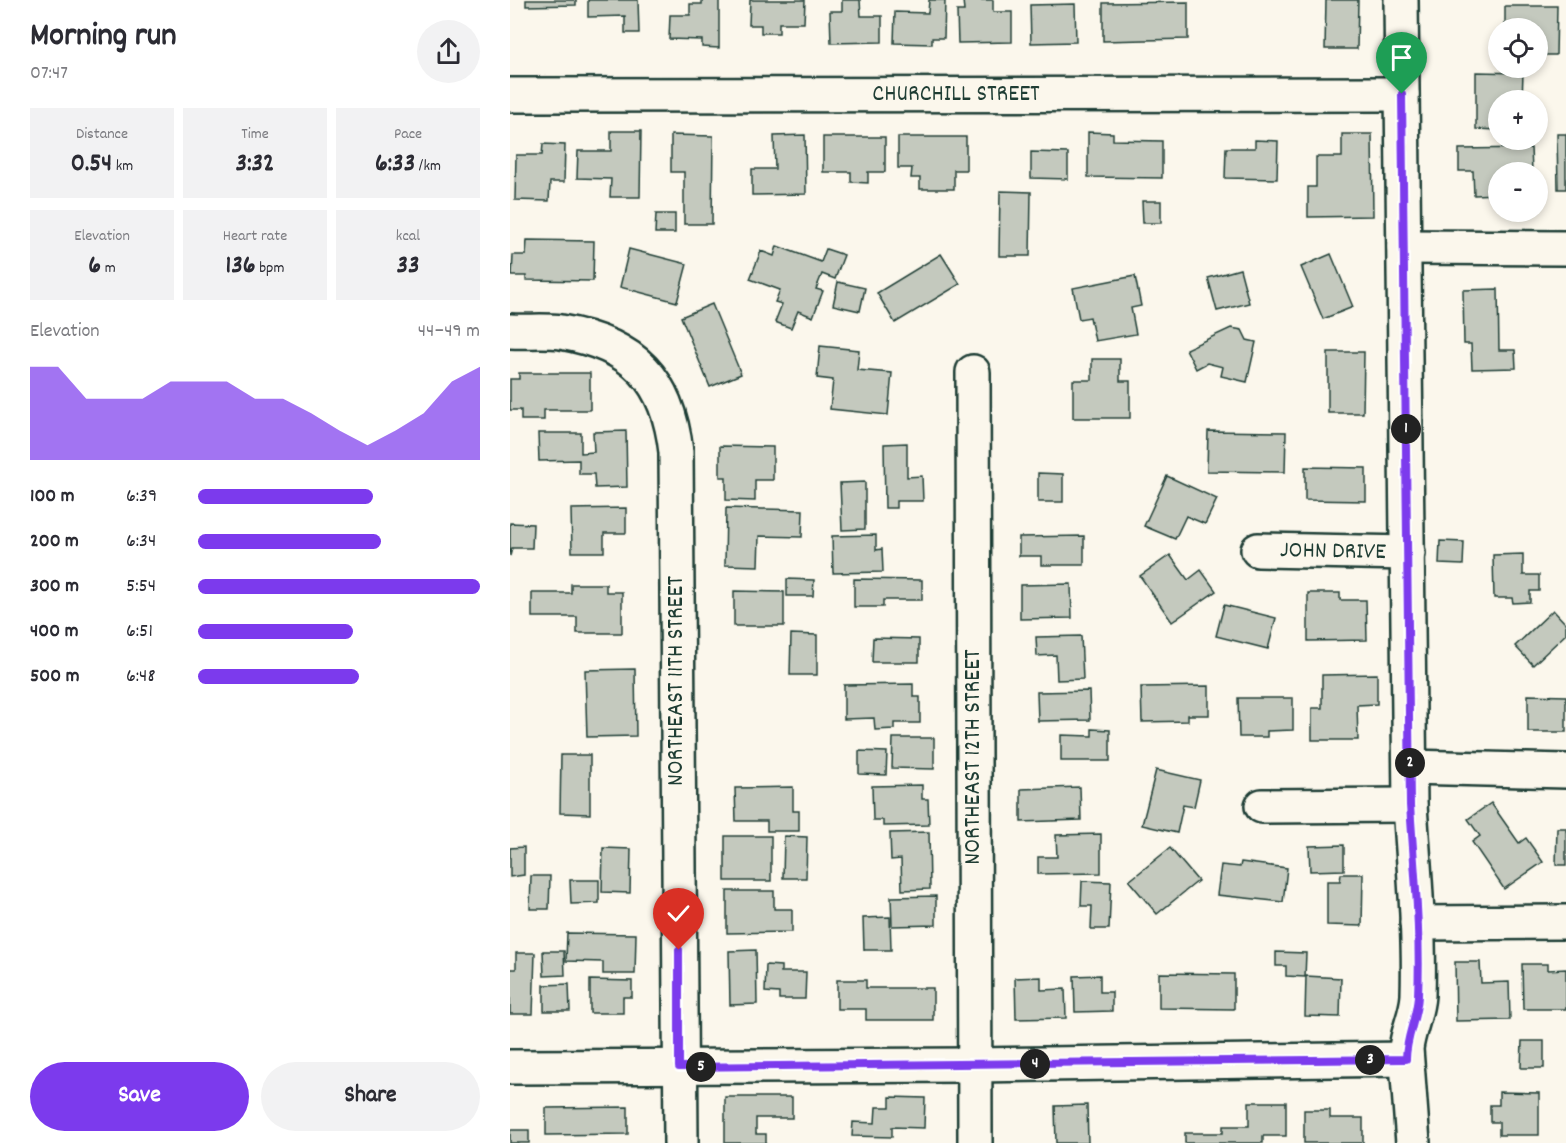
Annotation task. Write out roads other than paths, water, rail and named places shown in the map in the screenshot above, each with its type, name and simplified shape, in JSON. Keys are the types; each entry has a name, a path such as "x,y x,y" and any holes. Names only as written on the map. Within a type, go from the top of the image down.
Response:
{"street":[{"path":"1401,0 1410,805 1417,923 1418,996 1415,1016 1408,1034 1406,1059 1413,1143"},
{"name":"CHURCHILL STREET","path":"510,95 1402,94"},
{"path":"1404,247 1566,248"},
{"name":"NORTHEAST 11TH STREET","path":"510,331 560,332 612,349 634,361 653,379 665,400 673,422 676,464 681,1143"},
{"name":"NORTHEAST 12TH STREET","path":"973,372 975,1143"},
{"name":"JOHN DRIVE","path":"1258,550 1408,554"},
{"path":"1410,767 1566,771"},
{"path":"1262,806 1410,805"},
{"path":"1417,923 1566,922"},
{"path":"510,1067 975,1065 1406,1059"}]}
